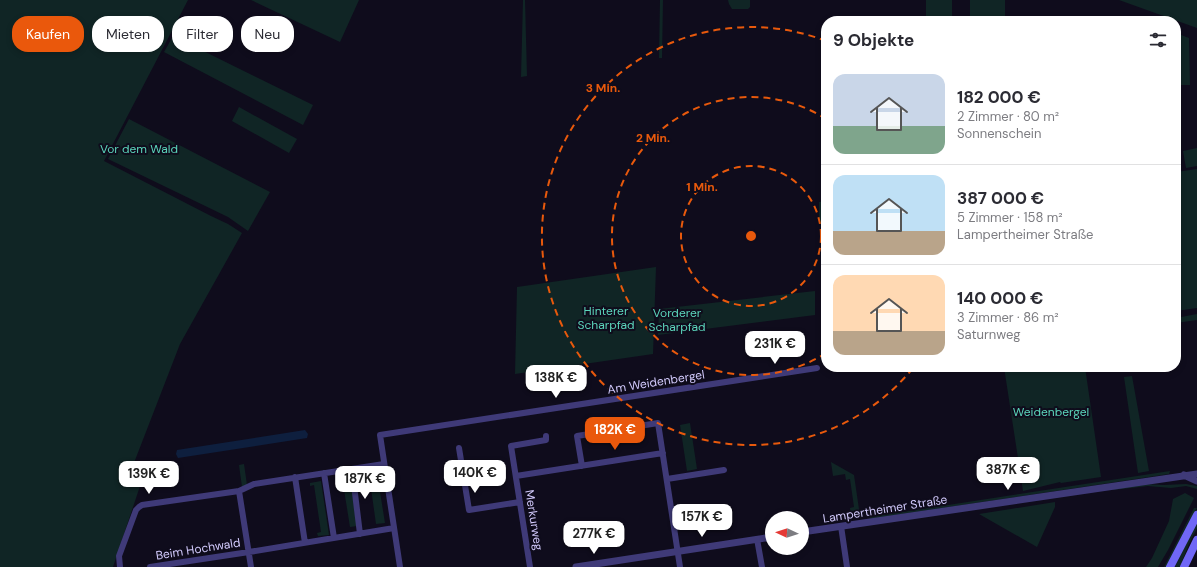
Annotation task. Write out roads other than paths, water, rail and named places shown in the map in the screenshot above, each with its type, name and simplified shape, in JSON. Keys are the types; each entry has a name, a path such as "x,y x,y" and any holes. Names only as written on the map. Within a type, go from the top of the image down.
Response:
{"main road":[{"path":"1170,567 1197,515"},
{"path":"1184,567 1197,540"}],"street":[{"name":"Am Weidenbergel","path":"384,464 380,435 817,368"},
{"path":"582,466 577,436 658,423 680,567"},
{"name":"Merkurweg","path":"530,567 511,446 546,440 546,436"},
{"path":"459,448 469,510 520,502"},
{"name":"Merkurweg","path":"516,476 663,453"},
{"path":"120,567 119,556 136,510 142,505 239,491 254,484 384,464 400,567"},
{"path":"352,469 360,534"},
{"path":"667,479 724,470"},
{"path":"324,473 334,538"},
{"name":"Lampertheimer Straße","path":"809,531 1197,474"},
{"path":"1184,475 1197,481"},
{"path":"295,477 305,543"},
{"name":"Beim Hochwald","path":"239,491 251,567"},
{"path":"841,526 847,567"},
{"path":"249,552 394,528"},
{"path":"576,567 765,538"},
{"path":"758,539 762,567"},
{"name":"Beim Hochwald","path":"150,567 249,552"}],"water":[{"path":"305,430 308,434 307,438 178,458 176,454 177,450"}],"park label":[{"name":"Vor dem Wald","path":"139,149"},
{"name":"Hinterer Scharpfad","path":"606,318"},
{"name":"Vorderer Scharpfad","path":"677,320"},
{"name":"Weidenbergel","path":"1051,412"}]}
